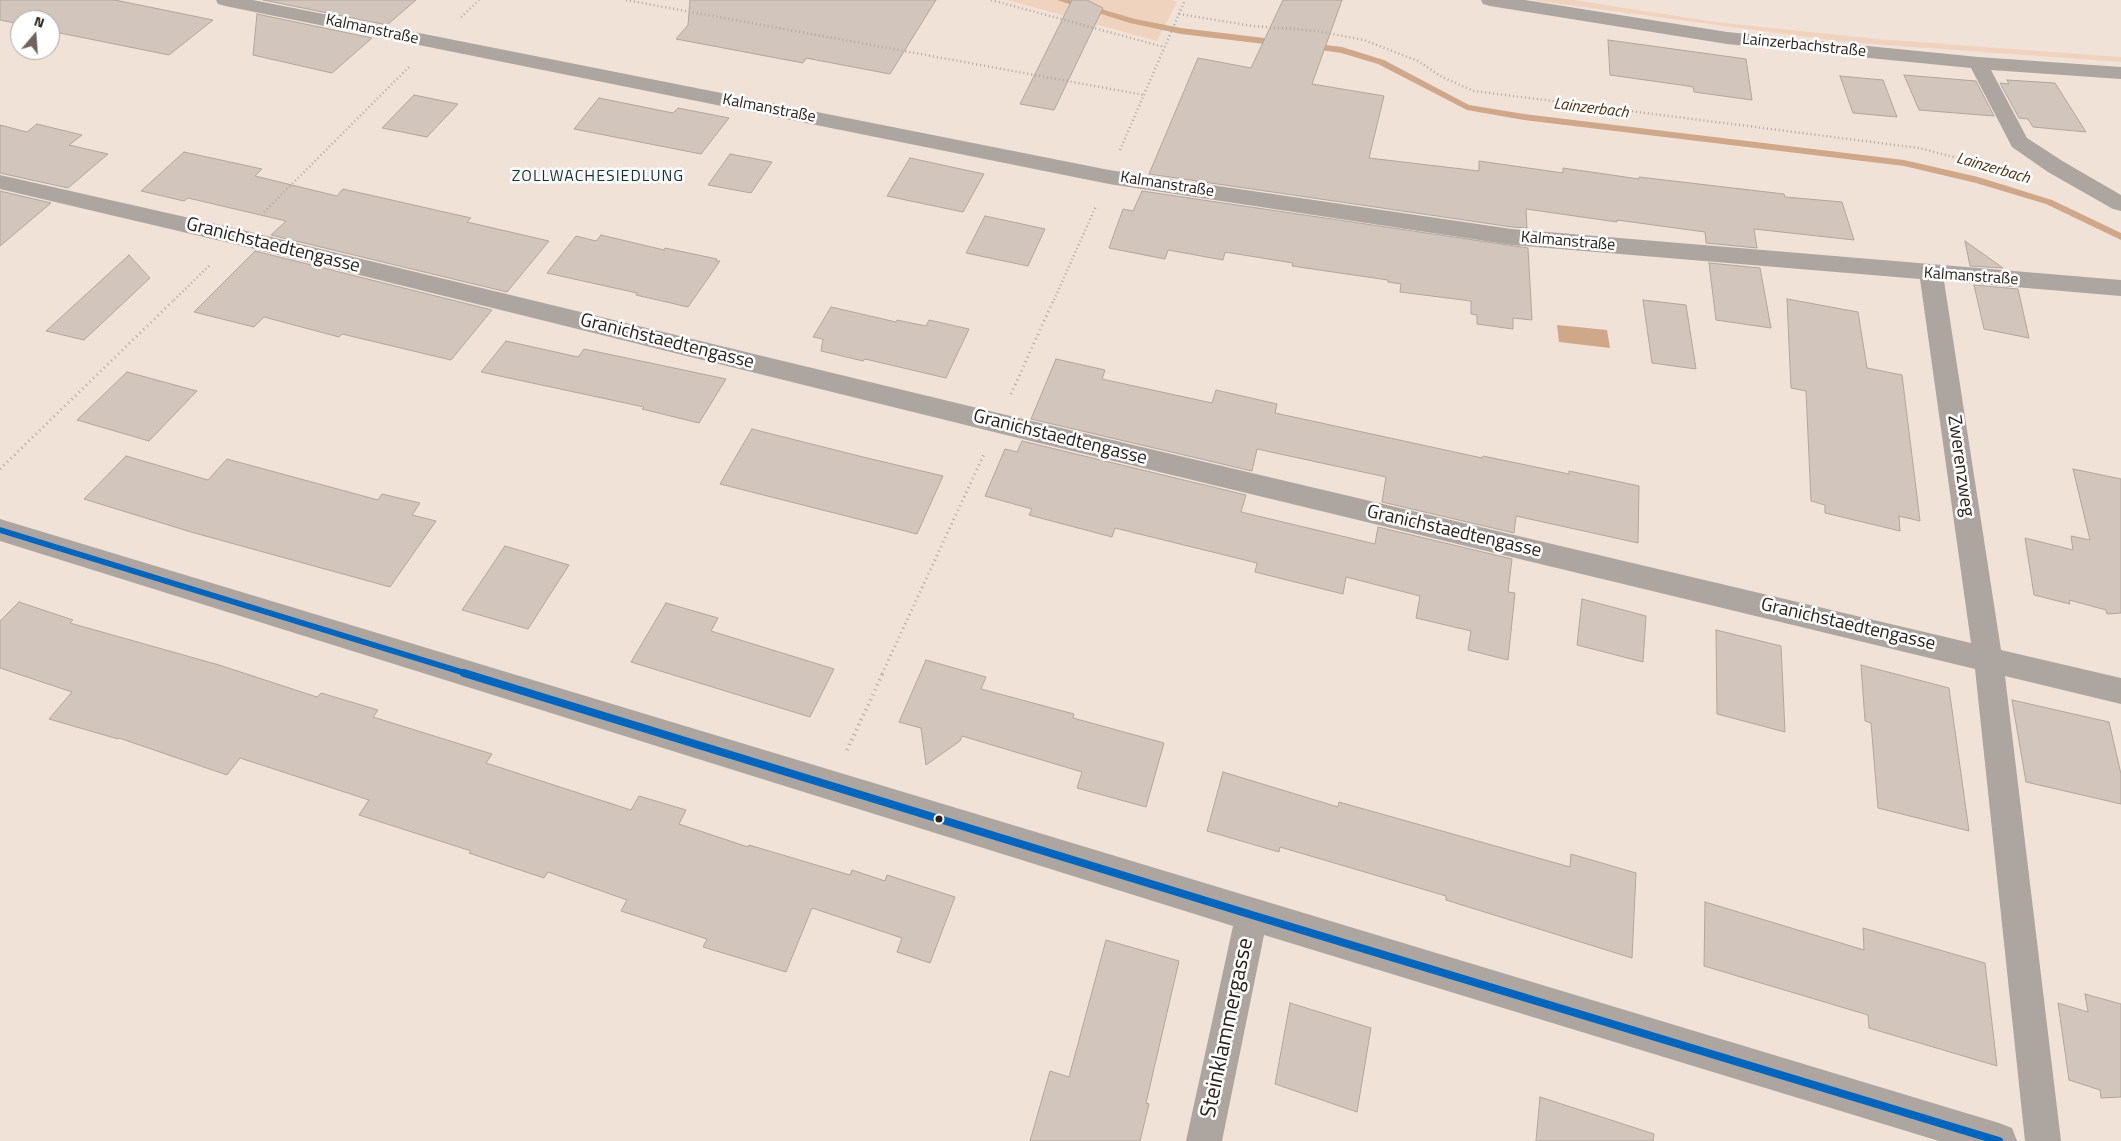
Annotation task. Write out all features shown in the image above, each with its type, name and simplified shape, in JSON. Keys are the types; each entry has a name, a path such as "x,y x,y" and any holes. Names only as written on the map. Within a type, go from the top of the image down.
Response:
{"street":[{"name":"Kalmanstraße","path":"225,0 1108,177 1512,237 1931,274 2121,288"},
{"name":"Lainzerbachstraße","path":"1490,0 1727,38 1978,63 2121,73"},
{"path":"1978,63 2019,142 2121,204"},
{"name":"Granichstaedtengasse","path":"0,182 238,237 1027,430 2121,691"},
{"name":"Zwerenzweg","path":"1931,274 1988,659 2043,1141"},
{"path":"0,530 1252,915 1999,1141"},
{"name":"Steinklammergasse","path":"1204,1141 1252,915"}],"path":[{"path":"626,0 1144,95"},
{"path":"991,0 1164,47"},
{"path":"1168,40 1185,0"},
{"path":"1178,16 1253,26 1317,31 1364,40 1418,61 1442,77 1474,91 1919,148 2010,171 2030,173 2044,167 2056,166"}],"shaded area":[{"path":"1007,0 1171,0 1177,2 1157,41"},
{"path":"1531,0 1573,0 1715,22 1877,39 2121,57 2121,62 1844,42"},
{"path":"1557,325 1607,330 1610,348 1559,342"}],"building":[{"path":"0,0 115,0 213,20 169,55 60,33 60,10 10,10 10,22 0,20"},
{"path":"263,0 416,0 387,25"},
{"path":"690,0 936,0 890,74 806,58 803,63 676,39 688,25"},
{"path":"1072,0 1087,0 1103,8 1054,110 1020,104"},
{"path":"1283,0 1342,0 1312,84 1384,96 1369,158 1479,171 1479,161 1563,173 1563,168 1639,179 1639,177 1784,194 1785,197 1842,202 1854,240 1754,229 1757,248 1706,243 1705,232 1526,209 1527,228 1512,227 1149,174 1198,58 1251,68"},
{"path":"257,14 372,38 332,73 253,55"},
{"path":"1608,40 1746,59 1752,100 1694,92 1693,87 1610,75"},
{"path":"1904,75 1976,81 1994,116 1919,110"},
{"path":"1840,76 1883,80 1897,117 1853,113"},
{"path":"2007,80 2055,83 2086,132 2033,127 2028,119 2019,118 2000,83 2009,84"},
{"path":"414,95 458,104 427,137 382,128"},
{"path":"599,98 673,113 678,108 729,118 701,154 574,129"},
{"path":"37,124 82,135 69,145 108,154 68,188 0,173 0,125 27,132"},
{"path":"184,152 262,169 255,176 337,196 343,189 471,218 467,222 549,241 507,292 271,235 286,221 188,198 184,201 141,191"},
{"path":"730,154 772,162 751,193 708,185"},
{"path":"910,158 984,174 963,212 887,196"},
{"path":"0,191 51,203 0,246"},
{"path":"1142,191 1528,248 1532,320 1513,318 1513,329 1477,324 1477,315 1471,314 1471,301 1400,292 1401,284 1388,282 1388,280 1292,266 1293,263 1225,252 1223,260 1168,250 1165,259 1109,248 1123,209 1133,211"},
{"path":"985,216 1045,229 1028,266 966,253"},
{"path":"601,235 720,261 688,307 636,295 637,293 547,273 576,236 596,241"},
{"path":"1965,241 2003,268 1970,266"},
{"path":"255,251 492,310 451,360 342,334 339,337 264,317 254,327 194,312"},
{"path":"129,255 150,278 84,340 46,331"},
{"path":"1709,263 1760,268 1771,328 1716,320"},
{"path":"1974,285 2018,289 2029,338 1984,329"},
{"path":"1787,299 1858,312 1867,368 1902,375 1920,521 1899,516 1900,531 1825,513 1825,505 1811,501 1806,391 1791,388"},
{"path":"1643,300 1686,305 1696,369 1652,363"},
{"path":"831,307 896,322 897,320 926,326 929,320 969,329 946,378 821,351 823,339 813,337"},
{"path":"506,341 578,357 584,349 726,379 699,423 642,409 644,407 481,372"},
{"path":"1056,359 1105,370 1102,379 1212,403 1216,390 1277,404 1275,413 1482,458 1483,456 1569,474 1569,471 1639,486 1638,543 1516,516 1514,533 1382,502 1386,477 1257,449 1252,471 1031,419"},
{"path":"127,372 197,391 149,441 77,420"},
{"path":"752,429 943,476 917,534 720,484"},
{"path":"1022,441 1246,495 1241,512 1375,544 1378,527 1512,559 1508,592 1515,593 1508,660 1468,650 1471,631 1416,618 1420,596 1346,577 1343,594 1255,572 1257,563 1115,528 1112,537 1029,515 1032,509 985,496 1005,449 1017,452"},
{"path":"126,456 208,480 227,459 378,500 382,494 420,503 412,515 436,521 390,587 191,532 84,499"},
{"path":"2073,469 2121,479 2121,613 2107,614 2106,610 2069,600 2070,604 2034,595 2025,538 2073,550 2071,536 2090,540"},
{"path":"505,546 569,565 528,629 462,610"},
{"path":"1582,599 1646,616 1643,662 1577,645"},
{"path":"19,602 73,620 70,623 219,665 317,697 321,693 378,710 373,717 492,754 486,763 631,810 639,796 686,810 679,824 748,847 749,845 850,875 852,870 885,881 887,875 955,897 930,963 897,952 902,938 812,908 786,972 703,947 707,939 621,911 627,900 548,872 544,878 469,853 471,851 359,815 369,800 240,758 227,775 119,738 49,719 72,692 0,668 0,621"},
{"path":"666,603 718,618 711,631 834,669 810,717 631,662"},
{"path":"1716,630 1781,646 1785,732 1717,714"},
{"path":"926,660 986,677 981,689 1074,714 1073,718 1164,743 1146,807 1077,788 1082,772 962,736 960,741 926,765 921,728 899,722"},
{"path":"1861,665 1949,688 1969,831 1878,808 1871,723 1865,721"},
{"path":"2012,700 2109,722 2121,774 2121,804 2026,782"},
{"path":"1223,772 1338,807 1339,802 1570,867 1571,854 1636,873 1632,958 1446,900 1446,896 1280,847 1279,852 1207,831"},
{"path":"1705,902 1864,950 1863,928 1985,963 1997,1066 1869,1028 1868,1015 1704,966"},
{"path":"1106,940 1179,961 1146,1103 1149,1104 1140,1141 1030,1141 1050,1071 1069,1077"},
{"path":"2085,994 2121,1004 2121,1097 2101,1098 2100,1090 2069,1080 2058,1003 2088,1012"},
{"path":"1290,1003 1371,1028 1357,1112 1275,1084"},
{"path":"1540,1097 1654,1134 1653,1141 1536,1141"}],"waterway":[{"name":"Lainzerbach","path":"1061,0 1133,21 1181,31 1281,43"},
{"name":"Lainzerbach","path":"1309,46 1342,50 1381,62 1467,107 1524,117 1904,163 1978,180 2049,202 2121,237"}],"transit line":[{"path":"0,530 1252,915 1999,1141"}],"district":[{"name":"ZOLLWACHESIEDLUNG","path":"598,177"}]}
